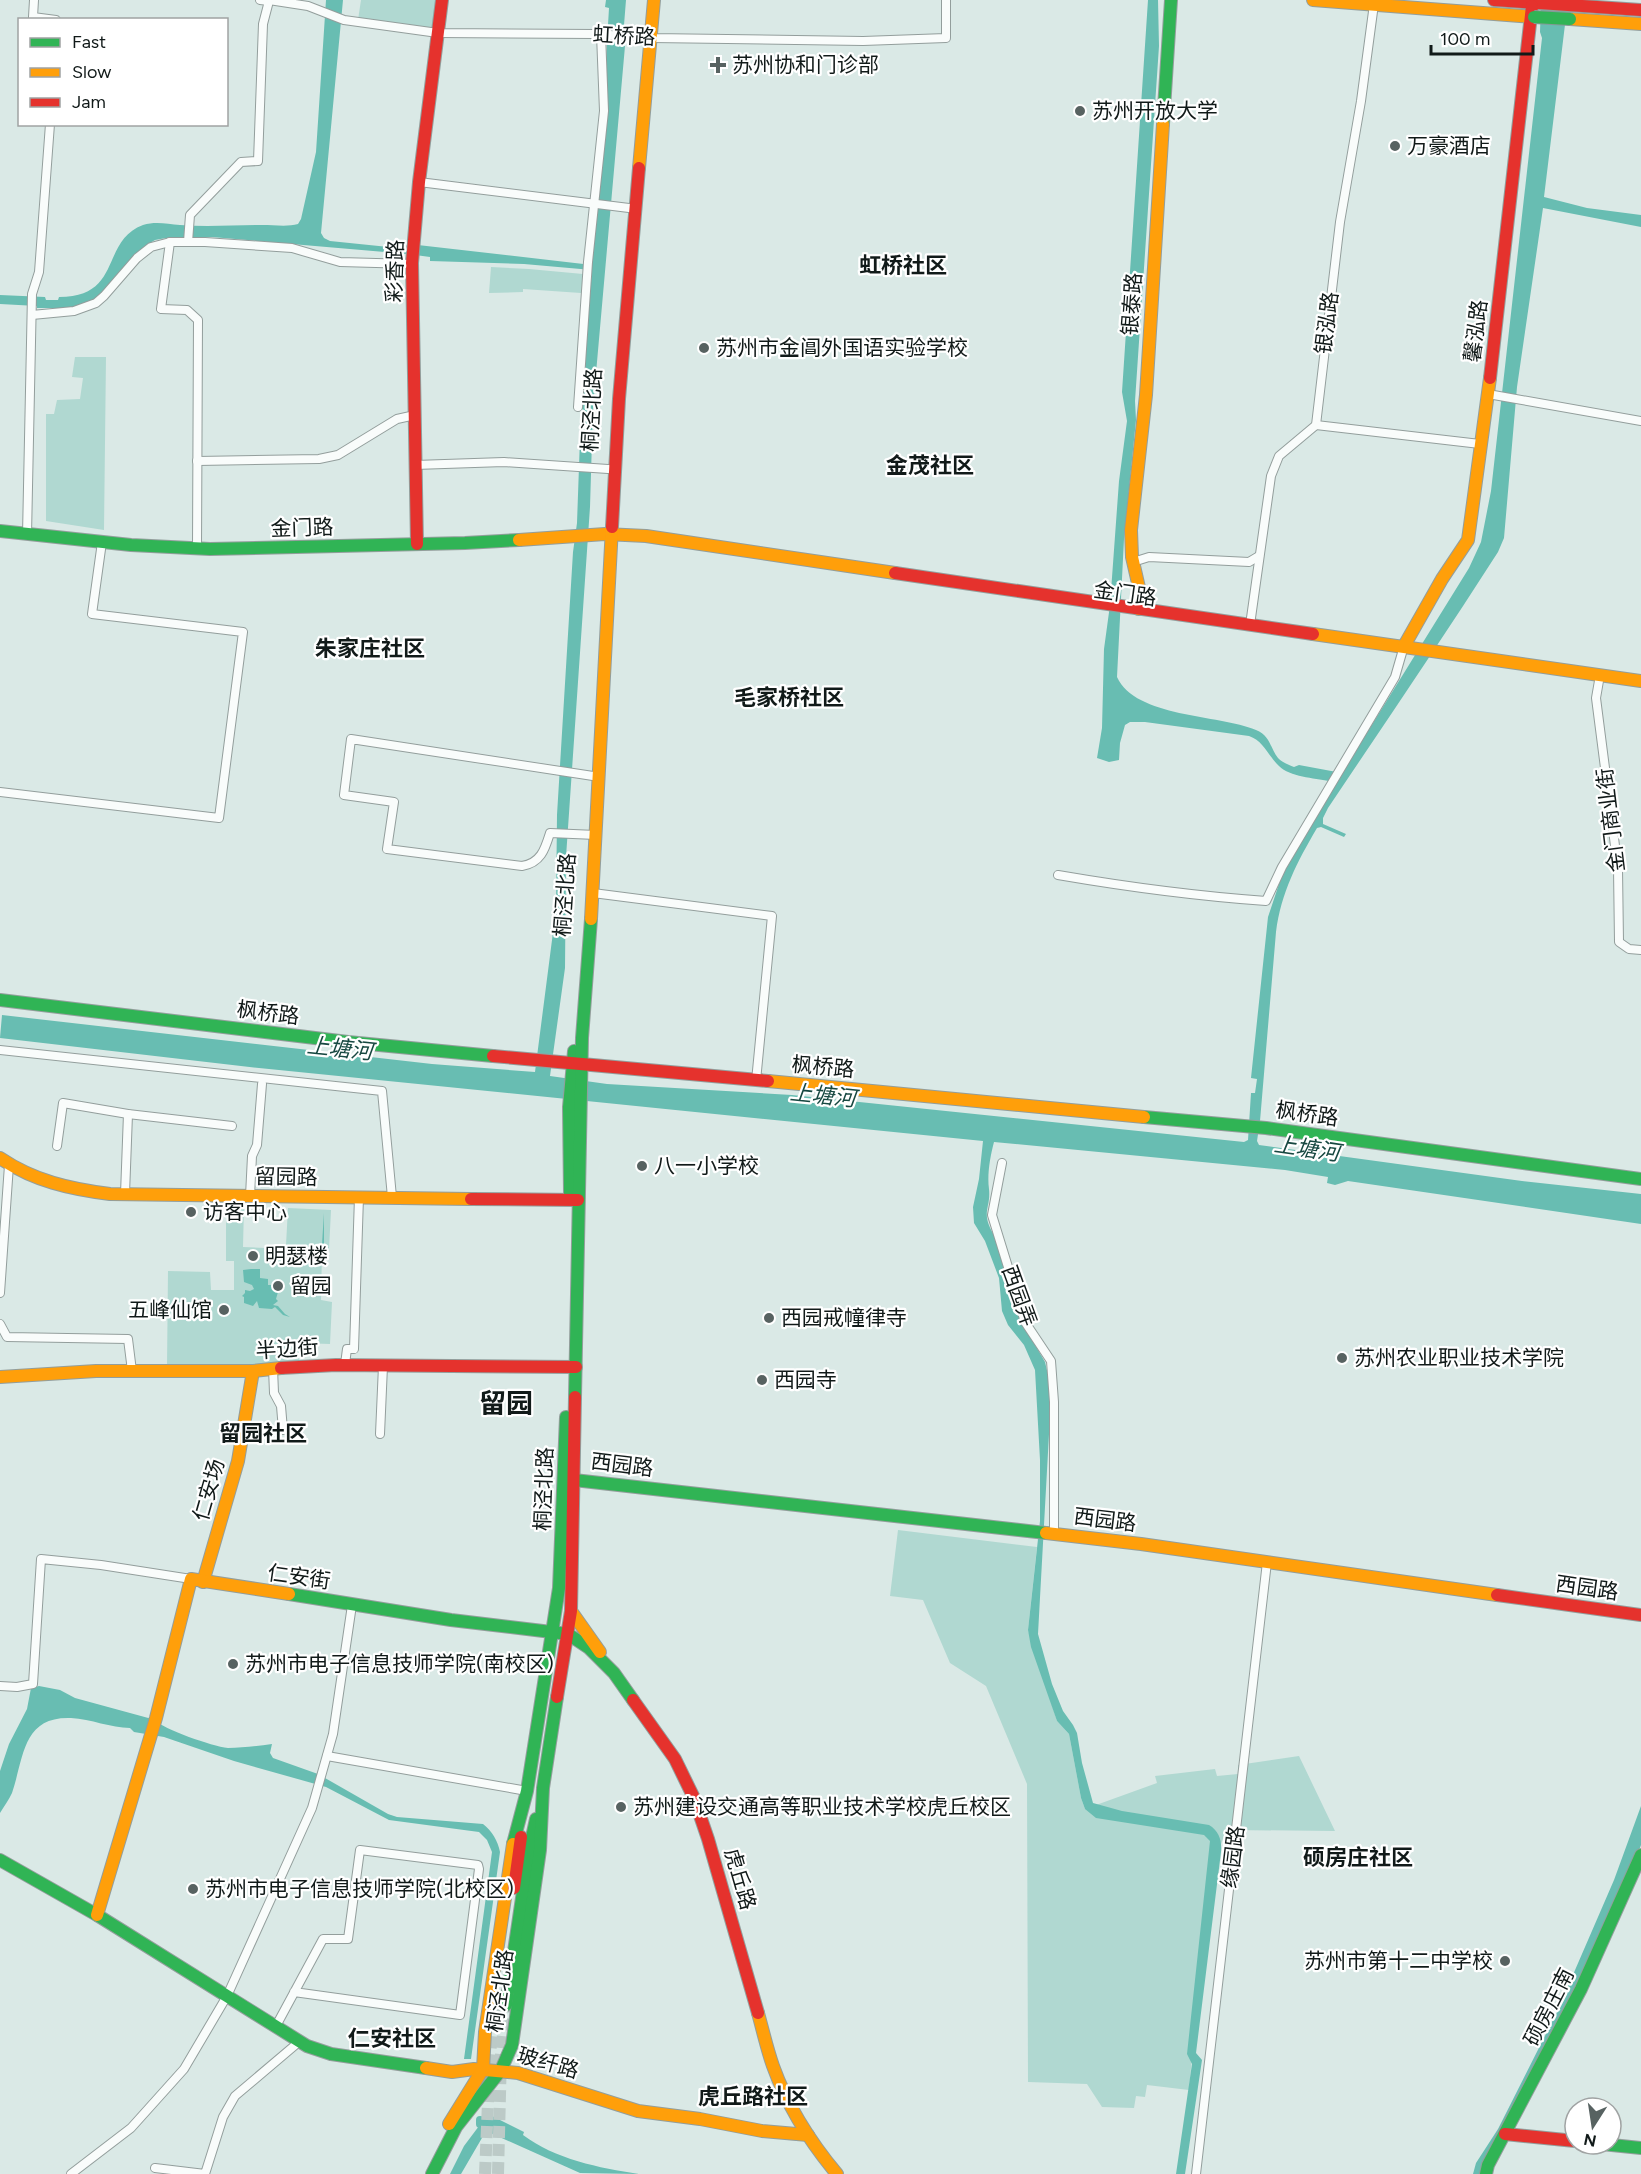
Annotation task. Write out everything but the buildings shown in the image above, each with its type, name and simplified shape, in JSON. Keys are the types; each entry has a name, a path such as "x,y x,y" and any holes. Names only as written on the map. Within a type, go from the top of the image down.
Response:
{"main road":[{"name":"彩香路","path":"417,544 412,264 419,182 442,0"},
{"name":"桐泾北路","path":"568,1479 571,1611 542,1791 501,2005 527,1791 559,1587 568,1479 572,1367 574,1108 593,893 592,776 606,536 648,37 647,0"},
{"name":"桐泾北路","path":"578,1064 593,834 612,377 648,37 654,0"},
{"name":"银泰路","path":"1139,609 1140,592 1133,562 1131,530 1146,395 1171,0"},
{"path":"1313,0 1641,24"},
{"path":"1494,0 1641,10"},
{"path":"1515,16 1516,1"},
{"name":"馨泓路","path":"1410,650 1443,579 1468,540 1480,444 1492,395 1533,3"},
{"name":"金门路","path":"0,531 197,549 417,544 606,536 1410,650"},
{"name":"金门路","path":"1123,611 1139,609 1250,625 1600,679 1641,688"},
{"name":"金门路","path":"1600,679 1641,681"},
{"name":"枫桥路","path":"0,1000 348,1042 1266,1128 1641,1179"},
{"name":"留园路","path":"4,1161 57,1186 84,1191 125,1194 574,1200"},
{"name":"半边街","path":"0,1377 132,1371 253,1371 345,1364 572,1367"},
{"name":"仁安场","path":"203,1582 238,1461 253,1371"},
{"name":"西园路","path":"568,1479 1045,1533 1641,1615"},
{"path":"97,1914 156,1719 190,1580"},
{"name":"仁安街","path":"190,1580 451,1620 552,1632"},
{"path":"571,1611 614,1672"},
{"name":"虎丘路","path":"552,1632 568,1634 589,1648 614,1672 675,1759 694,1798 708,1839 769,2055 787,2097 808,2135 837,2174"},
{"name":"桐泾北路","path":"483,2069 484,2032 510,1853 527,1791"},
{"name":"桐泾北路","path":"432,2174 456,2127 501,2070 512,2045 540,1850 542,1791"},
{"name":"硕房庄南","path":"1486,2174 1581,1989 1641,1855"},
{"name":"玻纤路","path":"0,1860 97,1914 300,2042 331,2054 452,2072 501,2070 518,2073 638,2111 700,2119 762,2132 808,2135"},
{"path":"423,2174 442,2135 483,2069"},
{"path":"1505,2134 1563,2140"},
{"path":"1623,2146 1641,2148"}],"street":[{"path":"34,0 33,17 41,18"},
{"name":"虹桥路","path":"260,0 308,6 344,20 438,33 863,41 946,38 946,0"},
{"path":"188,240 190,215 240,162 258,160 263,24 269,0"},
{"name":"银泓路","path":"1316,425 1340,222 1361,101 1374,4"},
{"path":"578,407 588,262 596,205 609,35"},
{"path":"27,535 32,294 39,272 50,126"},
{"path":"419,182 629,208"},
{"path":"32,315 74,311 96,303 137,258 151,247 170,242 188,240 292,248 340,261 412,264"},
{"path":"170,242 161,309 187,310 198,320 197,549"},
{"path":"1492,395 1641,421"},
{"path":"197,461 319,459 338,455 397,419 415,414"},
{"path":"1250,625 1271,476 1279,456 1316,425 1480,444"},
{"path":"415,465 504,462 608,469"},
{"path":"0,792 219,818 243,632 92,614 102,542"},
{"path":"1133,562 1149,557 1249,562 1259,556"},
{"path":"1058,875 1138,889 1266,901 1282,867 1410,650"},
{"name":"金门商业街","path":"1600,679 1596,698 1618,869 1619,942 1629,949 1641,950"},
{"path":"592,776 351,739 344,795 394,802 387,849 522,866 532,864 540,857 546,847 550,832 593,834"},
{"path":"593,893 772,916 756,1081"},
{"path":"0,1050 382,1091 392,1197"},
{"path":"249,1196 252,1156 257,1145 261,1084"},
{"path":"57,1146 63,1103 128,1114 232,1126"},
{"path":"125,1194 128,1114"},
{"path":"0,1293 4,1161"},
{"name":"西园弄","path":"1002,1162 992,1215 1024,1322 1051,1361 1054,1402 1045,1533"},
{"path":"345,1364 347,1349 354,1350 359,1197"},
{"path":"0,1324 7,1337 128,1338 132,1371"},
{"path":"380,1434 383,1366"},
{"path":"273,1368 274,1393 281,1406 283,1430"},
{"name":"仁安街","path":"0,1686 18,1687 33,1684 41,1559 101,1565 190,1580"},
{"name":"缘园路","path":"1196,2174 1267,1562"},
{"path":"71,2174 130,2128 184,2069 227,1996 312,1808 333,1734 352,1605"},
{"path":"327,1756 527,1791"},
{"path":"276,2026 294,1992 323,1939 348,1939 360,1850 478,1865 460,2014 294,1992"},
{"path":"155,2168 205,2174 223,2117 235,2096 300,2042"}],"green space":[{"path":"361,0 437,0 434,30 358,20"},
{"path":"491,267 583,274 581,293 523,289 523,292 489,293"},
{"path":"75,357 106,357 104,530 46,521 46,414 54,414 57,400 80,399 83,378 72,377"},
{"name":"留园","path":"226,1206 244,1206 243,1247 264,1248 264,1252 281,1252 286,1245 288,1208 331,1210 329,1250 322,1251 321,1300 332,1302 330,1344 300,1343 299,1365 167,1366 168,1271 210,1272 211,1290 234,1290 234,1261 226,1261"},
{"path":"898,1530 1037,1547 1028,1630 1057,1721 1069,1734 1085,1809 1157,1783 1155,1776 1215,1769 1217,1776 1238,1774 1238,1765 1299,1756 1335,1831 1232,1830 1224,1836 1221,1844 1211,1845 1189,2090 1147,2085 1145,2097 1136,2096 1134,2108 1102,2107 1087,2084 1028,2082 1027,1784 986,1686 950,1663 923,1600 890,1596"}],"water":[{"path":"326,0 343,0 321,233 324,238 330,241 408,249 409,244 592,265 605,132 607,40 610,37 611,26 608,25 609,8 605,7 606,0 626,0 624,25 617,29 617,39 625,46 593,407 590,507 566,857 565,968 550,1076 607,1084 792,1095 1244,1142 1248,1140 1251,1093 1255,1093 1257,1079 1251,1078 1268,917 1283,872 1329,781 1289,773 1275,762 1258,741 1249,736 1145,722 1130,722 1125,725 1120,743 1119,760 1109,762 1097,758 1102,728 1104,649 1110,605 1119,481 1127,421 1122,392 1148,0 1158,0 1159,46 1135,401 1136,420 1124,539 1117,677 1127,690 1141,700 1159,708 1240,725 1261,732 1278,758 1288,765 1342,773 1469,568 1481,542 1491,491 1542,38 1540,32 1541,0 1568,0 1544,197 1587,208 1641,215 1641,227 1543,208 1517,387 1504,538 1498,552 1328,808 1323,824 1346,834 1344,837 1321,827 1317,828 1291,878 1278,918 1276,932 1257,1141 1259,1145 1522,1181 1641,1194 1641,1224 1348,1181 1335,1185 1327,1183 1328,1177 1285,1170 994,1142 990,1160 988,1221 1020,1319 1045,1362 1049,1379 1050,1416 1038,1634 1052,1684 1063,1711 1077,1733 1082,1763 1093,1803 1122,1811 1209,1825 1215,1830 1220,1840 1221,1852 1196,2053 1202,2060 1185,2174 1176,2174 1192,2064 1187,2054 1210,1841 1204,1835 1096,1818 1085,1809 1069,1734 1057,1721 1031,1647 1028,1630 1040,1521 1040,1460 1035,1370 1024,1345 1008,1325 1002,1311 999,1278 985,1241 974,1223 973,1207 983,1141 259,1068 0,1038 2,1015 432,1064 535,1072 556,909 557,815 573,552 577,523 581,410 592,270 524,264 430,261 430,257 408,254 212,237 166,238 155,240 145,246 99,297 72,308 37,308 37,306 0,304 0,295 45,297 46,300 58,300 59,297 79,295 93,288 109,267 121,243 130,233 143,225 157,223 200,226 285,226 298,224 316,152"},
{"path":"324,1213 324,1244 319,1253 298,1254 291,1257 289,1265 286,1265 287,1256 291,1253 322,1244"},
{"path":"260,1269 260,1278 268,1279 268,1285 279,1285 276,1289 278,1301 273,1305 278,1306 290,1317 283,1315 275,1307 272,1309 259,1308 257,1301 253,1306 244,1303 242,1296 245,1290 254,1289 252,1285 244,1282 243,1270"},
{"path":"39,1686 60,1690 75,1698 152,1719 178,1732 220,1747 239,1748 272,1744 270,1753 273,1758 318,1774 397,1817 483,1824 494,1836 500,1852 471,2059 464,2059 492,1852 487,1840 479,1832 389,1820 326,1787 234,1761 164,1737 134,1732 130,1728 71,1718 55,1719 43,1724 34,1732 23,1753 12,1793 0,1813 0,1771 9,1744 27,1709 31,1688"},
{"path":"1641,1806 1641,1845 1589,1966 1482,2174 1473,2174 1476,2163 1498,2129 1556,2014 1614,1880"},
{"path":"488,2114 524,2132 523,2135 536,2143 563,2156 608,2169 639,2174 580,2173 486,2131 461,2174 450,2174 464,2146"}],"tunnel":[{"path":"485,2174 490,2055 495,2004"},
{"path":"498,2174 501,2055 506,2005"}],"traffic: fast":[{"path":"1163,124 1171,0"},
{"path":"1534,17 1570,19"},
{"path":"0,531 131,545 210,549 519,540"},
{"path":"575,1397 582,1038 591,919"},
{"path":"0,1000 348,1042 493,1056"},
{"path":"570,1193 569,1107 574,1051"},
{"path":"1144,1117 1266,1128 1641,1179"},
{"path":"513,1844 527,1791 559,1588 566,1417"},
{"path":"565,1479 1046,1533"},
{"path":"289,1594 451,1620 568,1634 589,1648 614,1673 633,1700"},
{"path":"432,2174 456,2127 501,2070 512,2045 540,1850 543,1788 557,1697"},
{"path":"506,2005 529,1851 536,1819"},
{"path":"1486,2174 1488,2165 1581,1989 1641,1855"},
{"path":"0,1860 97,1915 307,2046 331,2054 426,2068"},
{"path":"1623,2146 1641,2148"}],"traffic: slow":[{"path":"639,168 654,0"},
{"path":"1313,0 1534,17"},
{"path":"1570,19 1641,24"},
{"path":"1139,609 1140,592 1132,557 1131,530 1146,395 1163,124"},
{"path":"1404,646 1442,579 1468,540 1490,378"},
{"path":"591,919 612,527"},
{"path":"519,540 605,534 646,536 895,573"},
{"path":"1313,634 1641,681"},
{"path":"768,1081 1144,1117"},
{"path":"0,1158 26,1173 53,1183 110,1194 471,1199"},
{"path":"0,1377 96,1371 253,1371 281,1368"},
{"path":"203,1582 238,1461 253,1371"},
{"path":"1046,1533 1141,1544 1497,1595"},
{"path":"97,1915 156,1718 191,1579 289,1594"},
{"path":"571,1611 600,1652"},
{"path":"449,2124 483,2069 485,2032 513,1844"},
{"path":"758,2013 771,2060 785,2095 818,2150 837,2174"},
{"path":"426,2068 452,2072 474,2069 518,2073 638,2111 700,2119 762,2131 808,2135"}],"traffic: jam":[{"path":"417,544 412,263 419,182 442,0"},
{"path":"1494,0 1641,10"},
{"path":"1490,378 1532,6"},
{"path":"612,527 619,399 639,168"},
{"path":"895,573 1313,634"},
{"path":"493,1056 768,1081"},
{"path":"471,1199 578,1200"},
{"path":"281,1368 336,1365 576,1367"},
{"path":"557,1697 571,1611 575,1397"},
{"path":"1497,1595 1641,1615"},
{"path":"633,1700 675,1759 694,1798 758,2013"},
{"path":"514,1888 521,1837"},
{"path":"1505,2134 1563,2140"}],"place":[{"name":"苏州协和门诊部","path":"718,65"},
{"name":"苏州开放大学","path":"1080,111"},
{"name":"万豪酒店","path":"1395,146"},
{"name":"苏州市金阊外国语实验学校","path":"704,348"},
{"name":"八一小学校","path":"642,1166"},
{"name":"访客中心","path":"191,1212"},
{"name":"明瑟楼","path":"253,1256"},
{"name":"留园","path":"278,1286"},
{"name":"五峰仙馆","path":"224,1310"},
{"name":"西园戒幢律寺","path":"769,1318"},
{"name":"苏州农业职业技术学院","path":"1342,1358"},
{"name":"西园寺","path":"762,1380"},
{"name":"苏州市电子信息技师学院(南校区)","path":"233,1664"},
{"name":"苏州建设交通高等职业技术学校虎丘校区","path":"621,1807"},
{"name":"苏州市电子信息技师学院(北校区)","path":"193,1889"},
{"name":"苏州市第十二中学校","path":"1505,1961"}],"district":[{"name":"虹桥社区","path":"903,265"},
{"name":"金茂社区","path":"930,465"},
{"name":"朱家庄社区","path":"370,648"},
{"name":"毛家桥社区","path":"789,697"},
{"name":"留园","path":"506,1404"},
{"name":"留园社区","path":"263,1433"},
{"name":"硕房庄社区","path":"1358,1857"},
{"name":"仁安社区","path":"392,2038"},
{"name":"虎丘路社区","path":"753,2096"}],"water label":[{"name":"上塘河","path":"340,1048"},
{"name":"上塘河","path":"823,1095"},
{"name":"上塘河","path":"1307,1148"}]}
